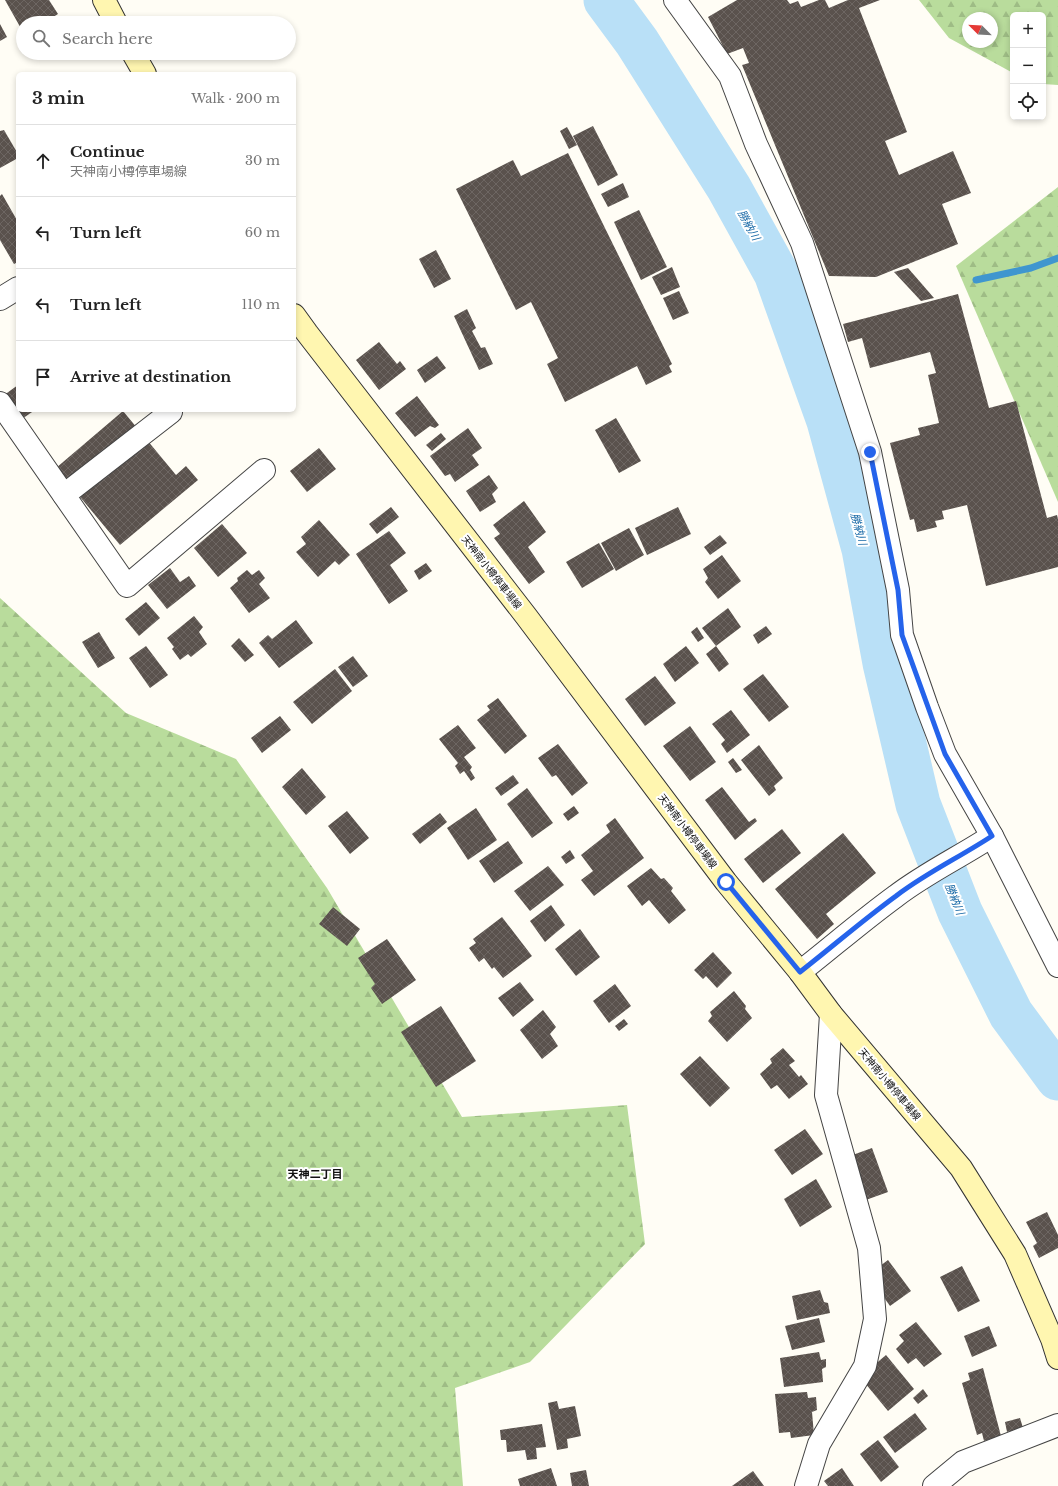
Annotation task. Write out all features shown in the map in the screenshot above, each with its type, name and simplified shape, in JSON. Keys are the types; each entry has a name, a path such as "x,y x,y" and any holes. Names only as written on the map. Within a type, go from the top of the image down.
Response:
{"main road":[{"path":"104,0 112,16"},
{"path":"137,60 144,72"},
{"name":"天神南小樽停車場線","path":"296,318 526,616 726,882 800,972 831,1014 961,1168 1015,1254 1052,1339 1058,1358"}],"street":[{"path":"675,0 730,76 756,144 802,243 870,452 898,590 902,635 945,754 992,836 1058,966"},
{"path":"0,299 16,289"},
{"path":"0,403 126,586 264,470"},
{"path":"64,495 171,412"},
{"path":"800,972 896,896 992,836"},
{"path":"806,1486 819,1444 865,1366 875,1319 869,1248 826,1095 831,1014"},
{"path":"934,1486 964,1462 1058,1425"}],"green space":[{"path":"919,0 1058,0 1058,85 1046,84 1046,12 1010,12 1010,71 967,48 998,48 998,12 962,12 962,45 949,38"},
{"path":"1058,187 1058,502 956,266"},
{"path":"0,598 126,713 236,759 327,888 462,1117 627,1105 645,1244 530,1362 455,1388 463,1486 0,1486"}],"building":[{"path":"5,0 49,0 58,14 55,16 16,16 16,20"},
{"path":"737,0 787,0 790,4 798,1 801,7 819,0 825,0 829,8 848,0 880,0 859,8 907,132 885,141 899,175 953,151 971,193 942,204 958,244 876,277 829,276 742,65 749,63 743,48 727,54 708,17"},
{"path":"0,24 7,37 0,41"},
{"path":"593,126 618,175 598,186 573,136"},
{"path":"567,127 577,145 569,149 560,131"},
{"path":"4,130 16,151 16,159 0,168 0,131"},
{"path":"568,153 672,364 669,366 672,372 646,385 637,366 565,402 547,364 558,358 531,302 516,310 456,189 513,160 521,176"},
{"path":"623,183 629,197 608,207 601,194"},
{"path":"2,194 16,218 16,263 14,264 0,240 0,196"},
{"path":"639,210 667,267 641,280 614,222"},
{"path":"436,250 451,279 434,288 419,259"},
{"path":"672,267 680,287 661,295 652,277"},
{"path":"908,268 934,298 921,301 894,272"},
{"path":"679,291 689,313 673,320 663,298"},
{"path":"958,294 989,408 1016,401 1047,518 1057,515 1058,519 1058,567 986,586 967,505 942,511 944,519 935,521 937,527 917,532 914,519 910,520 890,443 920,435 918,428 939,423 928,375 936,373 930,352 870,368 862,338 848,342 843,324"},
{"path":"467,309 476,328 472,331 481,348 485,347 493,364 479,370 454,316"},
{"path":"379,342 397,364 400,361 406,369 379,390 356,360"},
{"path":"437,356 446,368 425,383 417,370"},
{"path":"16,386 16,412 32,412 16,423 0,398"},
{"path":"417,396 439,425 435,428 430,426 415,437 395,413"},
{"path":"122,412 124,412 176,475 186,466 198,480 120,545 56,468"},
{"path":"616,418 641,461 619,473 595,430"},
{"path":"468,428 482,448 472,455 479,465 455,482 450,474 445,476 430,456"},
{"path":"441,433 446,439 432,451 426,445"},
{"path":"319,448 336,469 307,492 290,471"},
{"path":"489,475 498,488 492,494 496,502 480,512 466,491"},
{"path":"524,501 546,532 528,547 545,572 529,584 494,538 500,534 493,525"},
{"path":"391,507 399,517 377,534 369,524"},
{"path":"678,507 691,534 647,555 635,528"},
{"path":"319,520 350,555 339,565 335,561 318,577 296,552 306,544 301,537"},
{"path":"222,524 247,553 218,577 194,548"},
{"path":"629,528 644,555 616,571 601,543"},
{"path":"389,531 406,553 390,565 408,591 389,604 356,554"},
{"path":"720,535 727,543 710,555 704,547"},
{"path":"599,543 614,569 582,588 566,562"},
{"path":"722,555 741,581 718,599 705,582 708,578 703,569"},
{"path":"426,563 432,571 419,580 414,571"},
{"path":"170,568 180,582 189,576 196,586 167,609 148,585"},
{"path":"247,570 252,575 259,570 265,578 259,584 270,598 249,613 230,588 238,581 237,578"},
{"path":"146,602 160,618 139,636 125,619"},
{"path":"728,608 741,627 716,646 702,628"},
{"path":"194,616 203,627 199,632 207,644 191,657 188,654 180,660 172,649 174,647 167,638"},
{"path":"296,620 313,643 279,668 259,643 268,635 272,639"},
{"path":"766,626 772,634 758,644 753,635"},
{"path":"697,627 704,638 698,642 691,632"},
{"path":"99,632 115,658 98,668 82,642"},
{"path":"239,638 254,655 245,662 231,646"},
{"path":"146,646 168,675 150,688 129,658"},
{"path":"686,646 699,663 675,682 663,664"},
{"path":"716,646 729,664 719,672 706,654"},
{"path":"353,656 368,676 353,687 338,667"},
{"path":"335,669 352,691 312,724 293,702"},
{"path":"763,674 789,707 769,722 743,689"},
{"path":"655,676 676,703 645,726 625,699"},
{"path":"498,698 527,736 505,754 477,720 490,710 487,706"},
{"path":"731,710 750,735 727,753 721,744 725,740 712,724"},
{"path":"280,716 291,730 262,753 251,738"},
{"path":"458,725 476,748 464,757 472,767 470,770 475,778 471,781 464,771 460,774 455,766 458,763 439,739"},
{"path":"690,726 716,762 690,781 663,746"},
{"path":"558,744 588,783 572,796 556,775 552,777 538,758"},
{"path":"759,745 783,778 774,786 776,790 769,796 741,760"},
{"path":"733,758 742,770 736,773 728,762"},
{"path":"302,768 326,797 306,815 282,787"},
{"path":"513,775 519,783 501,796 495,788"},
{"path":"722,787 749,822 755,818 757,821 735,840 705,800"},
{"path":"527,788 553,823 532,838 507,804"},
{"path":"574,806 579,813 568,821 563,814"},
{"path":"476,808 497,840 468,860 447,828"},
{"path":"347,811 369,838 350,854 328,826"},
{"path":"440,813 447,822 420,844 412,834"},
{"path":"615,818 644,858 594,896 581,880 593,871 581,855 610,832 606,825"},
{"path":"782,829 801,853 763,883 744,859"},
{"path":"843,833 876,873 826,914 834,924 817,939 775,889"},
{"path":"508,841 523,863 494,883 479,861"},
{"path":"570,850 575,858 566,864 561,857"},
{"path":"548,866 564,885 530,911 514,891"},
{"path":"651,868 661,879 664,878 673,888 671,891 686,910 669,924 649,900 642,906 627,886"},
{"path":"551,905 565,925 545,942 530,921"},
{"path":"333,907 360,929 347,946 319,924"},
{"path":"502,917 532,956 503,978 494,967 492,969 484,958 479,962 469,948 476,943 473,939"},
{"path":"580,929 600,957 576,976 555,949"},
{"path":"387,939 416,980 382,1004 371,988 375,984 358,958"},
{"path":"713,952 732,973 717,988 706,976 703,979 694,970"},
{"path":"520,982 534,1000 513,1017 498,998"},
{"path":"615,984 631,1006 609,1023 593,1001"},
{"path":"734,991 746,1006 745,1009 752,1018 727,1042 708,1021 712,1016 710,1012"},
{"path":"441,1006 476,1061 436,1087 401,1032"},
{"path":"543,1010 556,1027 550,1034 558,1046 542,1059 520,1030"},
{"path":"624,1019 628,1024 619,1031 615,1026"},
{"path":"783,1048 795,1061 789,1065 799,1077 801,1075 808,1084 789,1099 777,1085 771,1089 760,1074 772,1063 770,1059"},
{"path":"700,1056 730,1088 710,1107 680,1074"},
{"path":"805,1129 823,1154 792,1175 774,1150"},
{"path":"872,1148 888,1192 863,1201 847,1157"},
{"path":"816,1179 832,1207 800,1227 784,1199"},
{"path":"1047,1212 1058,1235 1058,1248 1039,1258 1033,1246 1037,1243 1026,1222"},
{"path":"888,1260 911,1291 890,1306 868,1275"},
{"path":"962,1266 980,1301 958,1312 940,1277"},
{"path":"820,1290 824,1302 828,1303 830,1313 797,1320 792,1296"},
{"path":"819,1318 825,1342 792,1350 785,1326"},
{"path":"916,1322 942,1354 924,1367 916,1358 908,1364 896,1349 904,1341 899,1335"},
{"path":"989,1326 997,1346 972,1357 964,1336"},
{"path":"819,1352 821,1360 826,1359 826,1367 822,1369 823,1382 784,1387 780,1358"},
{"path":"886,1355 914,1389 888,1411 860,1377"},
{"path":"983,1368 1001,1436 984,1441 982,1433 977,1435 962,1383 970,1380 968,1373"},
{"path":"923,1389 928,1396 918,1404 913,1398"},
{"path":"807,1392 808,1398 816,1397 817,1410 812,1412 814,1435 791,1438 790,1432 779,1433 775,1394"},
{"path":"557,1401 559,1409 575,1406 581,1436 567,1439 568,1448 557,1450 548,1403"},
{"path":"915,1413 927,1429 895,1453 883,1437"},
{"path":"1020,1418 1023,1428 1007,1432 1005,1422"},
{"path":"542,1424 546,1447 536,1448 537,1459 527,1460 525,1450 507,1452 506,1440 501,1440 500,1430"},
{"path":"878,1440 899,1467 881,1482 860,1454"},
{"path":"551,1468 557,1486 520,1486 518,1479"},
{"path":"842,1468 854,1486 828,1486 824,1481"},
{"path":"586,1470 589,1486 572,1486 570,1473"},
{"path":"753,1471 764,1486 732,1486"}],"waterway":[{"name":"勝納川","path":"606,0 637,42 729,188 776,273 829,421 864,549 885,663 918,804 960,912 1011,1014 1058,1078"},
{"path":"976,280 1031,268 1058,258"}],"district":[{"name":"天神二丁目","path":"315,1174"}],"route":[{"path":"726,882 800,972 896,896 992,836 945,754 902,635 898,590 870,452"}]}
